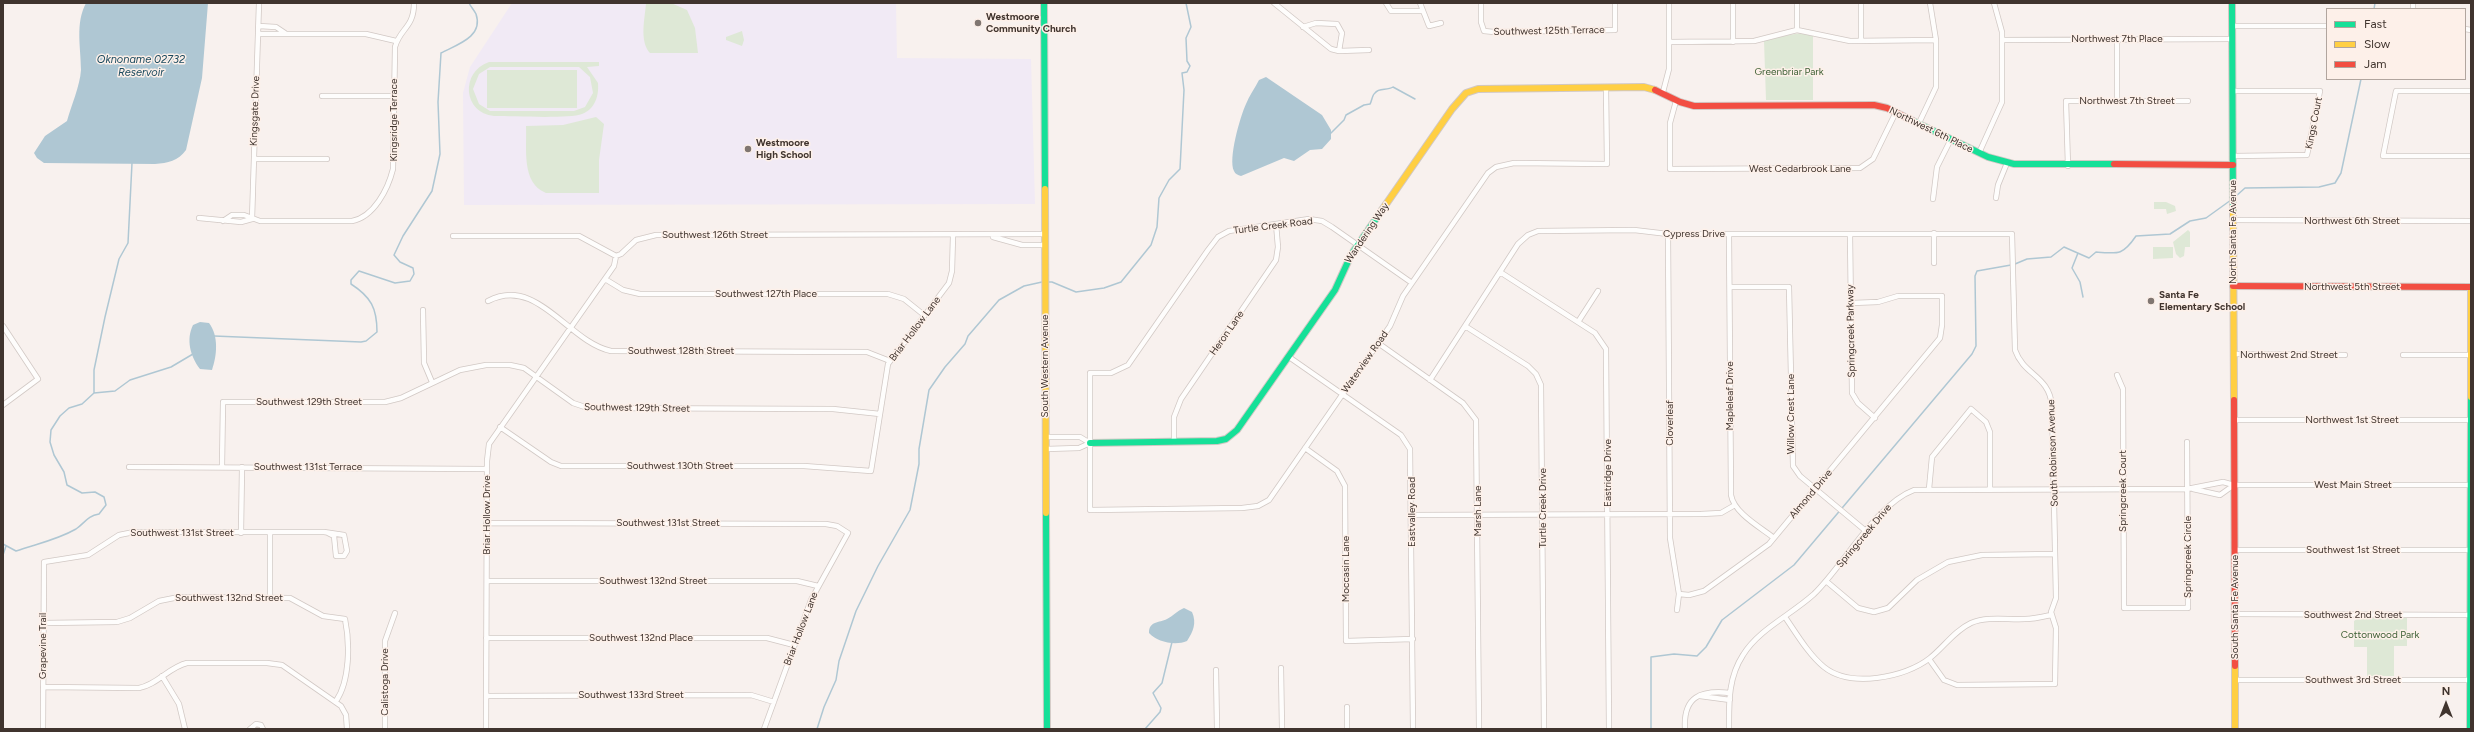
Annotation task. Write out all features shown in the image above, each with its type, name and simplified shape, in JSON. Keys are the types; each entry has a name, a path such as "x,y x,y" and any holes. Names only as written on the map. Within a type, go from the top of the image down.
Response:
{"street":[{"name":"Kingsgate Drive","path":"252,219 259,3"},
{"path":"258,34 366,34 396,41 412,21 414,3"},
{"name":"South Western Avenue","path":"1044,3 1047,729"},
{"path":"1274,3 1331,49 1339,51 1370,50"},
{"path":"1386,3 1386,7 1391,11 1422,11"},
{"path":"1420,3 1429,26 1441,23"},
{"name":"Southwest 125th Terrace","path":"1481,3 1481,22 1484,31 1604,32 1615,30 1616,3"},
{"path":"1663,92 1669,69 1669,3"},
{"path":"1733,3 1733,42"},
{"path":"1797,3 1797,30"},
{"path":"1861,3 1861,41"},
{"path":"1919,123 1936,87 1936,40 1930,3"},
{"path":"1979,153 2001,107 2002,40 2000,20 1994,3"},
{"name":"North Santa Fe Avenue","path":"2232,3 2234,485"},
{"path":"1303,27 1316,23 1337,24 1342,33 1339,51"},
{"path":"259,26 276,27 287,34"},
{"path":"2232,26 2326,26"},
{"path":"1669,42 1754,41 1797,30 1817,33 1838,40 1936,40"},
{"name":"Northwest 7th Place","path":"2002,40 2232,38"},
{"path":"2117,39 2117,102"},
{"name":"Kingsridge Terrace","path":"222,221 235,215 244,215 252,219 270,222 352,221 368,215 388,182 393,169 396,41"},
{"name":"Northwest 6th Place","path":"1633,87 1650,87 1663,92 1676,102 1694,106 1874,105 1896,112 1979,153 2006,163 2028,166 2233,165"},
{"name":"Wandering Way","path":"1046,449 1079,448 1090,443 1217,442 1230,436 1242,423 1289,357 1335,290 1347,260 1452,109 1466,93 1482,88 1633,87"},
{"name":"Waterview Road","path":"1090,443 1090,510 1242,508 1258,506 1269,500 1390,326 1400,301 1412,283 1485,178 1496,167 1514,163 1608,164 1606,88"},
{"name":"Kings Court","path":"2232,91 2320,91 2307,155 2233,156"},
{"path":"2471,91 2396,91 2383,156 2471,156"},
{"path":"322,96 394,96"},
{"name":"Northwest 7th Street","path":"2068,166 2066,101 2188,102"},
{"name":"West Cedarbrook Lane","path":"1676,102 1670,123 1670,169 1860,168 1871,162 1875,156 1896,112"},
{"path":"1933,199 1937,167 1950,139"},
{"path":"254,159 327,159"},
{"path":"1996,198 2006,163"},
{"name":"Kingsridge Terrace","path":"199,218 241,222 252,219"},
{"name":"Turtle Creek Road","path":"1090,443 1090,374 1111,374 1128,365 1218,237 1229,230 1318,220 1358,245 1412,283"},
{"name":"Northwest 6th Street","path":"2233,220 2471,221"},
{"name":"Heron Lane","path":"1174,442 1174,416 1181,399 1276,260 1278,247 1276,224"},
{"name":"Cypress Drive","path":"1430,380 1522,240 1538,231 1634,230 1668,234 2012,234"},
{"path":"1934,233 1934,264"},
{"name":"Southwest 126th Street","path":"616,256 621,254 636,240 656,235 990,236 1044,234"},
{"name":"Cloverleaf","path":"1668,234 1670,544 1679,594 1677,610"},
{"name":"Mapleleaf Drive","path":"1729,234 1731,490 1735,505"},
{"name":"Springcreek Parkway","path":"1850,234 1852,393 1858,403 1875,418"},
{"name":"South Robinson Avenue","path":"1929,659 1944,680 1957,684 2055,684 2056,628 2051,615 2056,598 2052,400 2046,385 2023,364 2014,350 2012,234"},
{"path":"453,236 579,236 616,256"},
{"name":"Briar Hollow Lane","path":"871,471 886,374 890,361 951,279 953,236"},
{"name":"Southwest 126th Street","path":"990,236 1022,245 1044,245"},
{"name":"Briar Hollow Drive","path":"486,729 486,523 489,444 614,266 616,256"},
{"name":"Eastridge Drive","path":"1500,272 1599,337 1606,349 1609,729"},
{"name":"Southwest 127th Place","path":"605,279 623,290 640,294 888,294 904,299 924,315"},
{"name":"Northwest 5th Street","path":"2233,286 2471,289"},
{"name":"Willow Crest Lane","path":"1730,287 1789,287 1791,459 1796,470 1867,532"},
{"path":"2470,729 2471,289"},
{"path":"1578,322 1598,291"},
{"name":"Southwest 128th Street","path":"488,301 500,295 523,296 571,327 595,345 611,351 867,352 890,361"},
{"name":"Almond Drive","path":"1679,594 1689,595 1704,591 1764,549 1875,418 1918,361 1940,338 1942,325 1942,296 1898,296 1878,302 1852,303"},
{"path":"423,310 424,363 432,382"},
{"name":"Turtle Creek Drive","path":"1465,326 1528,366 1536,374 1540,382 1542,399 1544,729"},
{"path":"3,405 38,379 4,328"},
{"name":"Marsh Lane","path":"1378,344 1468,407 1476,420 1479,729"},
{"name":"Northwest 2nd Street","path":"2234,354 2345,355"},
{"path":"2403,355 2471,356"},
{"name":"Eastvalley Road","path":"1289,357 1394,430 1408,444 1412,461 1413,729"},
{"name":"Southwest 129th Street","path":"222,467 223,402 385,402 400,398 460,370 486,365 520,366 573,403 588,408 833,409 880,414"},
{"name":"Springcreek Court","path":"2117,375 2123,389 2124,608"},
{"path":"1929,489 1932,457 1971,409 1986,422 1990,432 1990,489"},
{"name":"Northwest 1st Street","path":"2234,420 2471,420"},
{"name":"Southwest 130th Street","path":"500,427 551,462 561,466 817,466 871,471"},
{"name":"Wandering Way","path":"1046,436 1080,437 1090,443"},
{"name":"Springcreek Circle","path":"2124,608 2188,608 2187,442"},
{"name":"Moccasin Lane","path":"1305,448 1337,471 1345,486 1346,640 1413,639"},
{"name":"Southwest 131st Terrace","path":"129,467 487,469"},
{"path":"241,533 242,467"},
{"name":"Springcreek Drive","path":"2187,489 2223,482 2234,485"},
{"name":"Springcreek Drive","path":"1730,729 1730,693 1734,673 1748,648 1826,581 1897,499 1914,490 2187,489 2220,495 2234,485"},
{"name":"West Main Street","path":"2234,485 2471,485"},
{"name":"South Santa Fe Avenue","path":"2234,485 2235,729"},
{"path":"1412,515 1716,514 1735,505 1774,538"},
{"name":"Southwest 131st Street","path":"486,523 826,524 837,526 848,533"},
{"name":"Southwest 131st Street","path":"44,562 88,555 119,535 128,533 328,533 344,535 347,551 344,556 336,556 334,536 328,533"},
{"path":"270,533 270,597"},
{"name":"Briar Hollow Lane","path":"764,729 794,645 818,586 848,533"},
{"name":"Southwest 1st Street","path":"2234,550 2471,550"},
{"path":"1826,581 1858,608 1874,612 1888,608 1917,580 1948,562 1982,555 2055,554"},
{"name":"Grapevine Trail","path":"43,729 44,562"},
{"name":"Southwest 132nd Street","path":"487,581 797,581 818,586"},
{"name":"Southwest 132nd Street","path":"43,623 118,622 130,618 154,603 169,598 290,598 320,615 345,619 346,680 343,692 336,701"},
{"name":"Calistoga Drive","path":"385,729 385,641 395,613"},
{"name":"Southwest 2nd Street","path":"2235,614 2470,615"},
{"path":"1785,617 1821,664 1841,676 1887,676 1913,669 1929,659 1959,630 1973,622 1986,619 2036,619 2051,615"},
{"name":"Southwest 132nd Place","path":"486,638 776,638 794,645"},
{"path":"43,687 139,688 187,663 274,663 286,667 336,701 345,711 347,729"},
{"path":"1281,668 1282,729"},
{"path":"1216,670 1217,729"},
{"path":"162,676 179,704 185,729"},
{"name":"Southwest 3rd Street","path":"2235,680 2471,680"},
{"path":"1685,729 1687,707 1700,696 1714,691 1730,693"},
{"name":"Southwest 133rd Street","path":"487,696 751,696 774,702"},
{"path":"1700,696 1730,700"},
{"path":"1347,707 1347,729"},
{"path":"250,729 256,724 261,725 263,729"}],"shaded area":[{"name":"Westmoore High School","path":"512,3 896,3 897,58 1031,59 1035,204 464,205 463,93 470,67"}],"green space":[{"path":"646,3 671,3 687,10 695,28 698,53 650,53 644,36"},
{"path":"742,31 744,40 742,46 726,40 726,37"},
{"name":"Greenbriar Park","path":"1801,33 1813,36 1813,100 1766,100 1764,41"},
{"path":"489,62 599,62 599,66 587,67 598,83 598,93 595,102 590,109 575,116 494,116 484,113 476,108 471,100 469,92 470,83 473,74 480,67","holes":["490,67 579,67 590,77 593,93 585,107 574,111 490,111 479,104 473,89 479,74"]},
{"path":"487,70 577,70 577,108 487,108"},
{"path":"596,117 604,124 599,160 599,193 546,193 538,188 532,182 527,164 526,126 563,125"},
{"path":"2154,202 2166,202 2175,206 2176,211 2167,214 2166,209 2154,209"},
{"path":"2188,230 2190,232 2190,247 2185,247 2184,256 2180,258 2176,254 2173,242"},
{"path":"2153,247 2173,247 2173,258 2153,259"},
{"name":"Cottonwood Park","path":"2358,618 2407,618 2407,646 2394,646 2394,676 2367,676 2367,647 2354,647 2354,621"}],"water":[{"name":"Oknoname 02732 Reservoir","path":"86,3 208,3 202,78 186,150 180,157 168,162 155,164 44,163 37,158 34,153 45,136 67,121 81,70 79,36 81,19"},
{"path":"1266,77 1322,115 1331,130 1331,139 1322,149 1310,150 1294,161 1284,158 1241,176 1234,171 1232,157 1238,128 1250,95 1259,80"},
{"path":"200,322 209,323 216,340 216,352 212,370 200,369 194,359 190,347 190,336 193,325"},
{"path":"1184,608 1192,612 1194,620 1193,631 1187,641 1172,643 1161,641 1149,633 1149,629 1153,624 1167,619"}],"waterway":[{"path":"214,336 361,342 366,341 377,332 376,316 372,304 364,294 351,284 351,280 359,271 395,283 410,281 414,274 413,268 400,262 394,255 403,236 432,191 440,154 438,102 441,53 467,39 476,29 476,14 469,3"},
{"path":"1046,282 1052,282 1076,292 1104,288 1121,282 1151,245 1157,227 1159,198 1169,180 1180,169 1184,90 1182,73 1187,72 1190,66 1187,61 1186,38 1191,27 1186,3"},
{"path":"2374,8 2375,3"},
{"path":"2235,197 2245,188 2319,187 2335,183 2341,173 2361,80"},
{"path":"1331,133 1344,120 1346,115 1364,105 1370,104 1373,95 1379,90 1393,87 1415,99"},
{"path":"94,393 94,370 105,317 119,259 128,243 132,163"},
{"path":"2015,264 2027,259 2051,257 2064,247 2089,258 2096,252 2120,252 2128,247 2136,236 2170,234 2190,221 2206,218 2231,200"},
{"path":"2078,253 2072,268 2080,282 2083,297"},
{"path":"1651,729 1651,657 1674,654 1697,656 1706,647 1722,620 1794,565 1972,354 1976,346 1975,276 1977,271 2011,265"},
{"path":"817,729 824,707 836,680 839,661 856,611 878,566 910,510 919,464 919,449 929,390 945,367 965,344 968,336 999,300 1024,286 1042,282"},
{"path":"3,544 16,551 54,539 69,533 89,518 99,514 106,505 104,497 95,492 82,493 67,485 64,472 54,455 50,442 51,430 60,416 69,408 82,404 94,393 115,391 130,380 171,367 193,354"},
{"path":"3,555 6,546"},
{"path":"1145,729 1160,712 1161,708 1153,693 1162,683 1172,642"}],"traffic: fast":[{"path":"1044,3 1045,189"},
{"path":"2232,3 2233,212"},
{"path":"1913,121 1988,157 2014,164 2114,164"},
{"path":"1090,443 1217,441 1226,439 1237,430 1335,290 1351,255 1382,210"},
{"path":"2470,729 2471,397"},
{"path":"1046,513 1047,729"}],"traffic: slow":[{"path":"1382,210 1452,109 1466,93 1478,89 1644,87 1655,90"},
{"path":"1045,189 1046,513"},
{"path":"2233,212 2234,400"},
{"path":"2471,290 2471,397"},
{"path":"2235,666 2235,729"}],"traffic: jam":[{"path":"1655,90 1680,102 1694,106 1874,105 1887,108 1913,121"},
{"path":"2114,164 2233,165"},
{"path":"2233,286 2471,287"},
{"path":"2234,400 2235,666"}],"place":[{"name":"Westmoore Community Church","path":"978,23"},
{"name":"Westmoore High School","path":"748,149"},
{"name":"Santa Fe Elementary School","path":"2151,301"}]}
